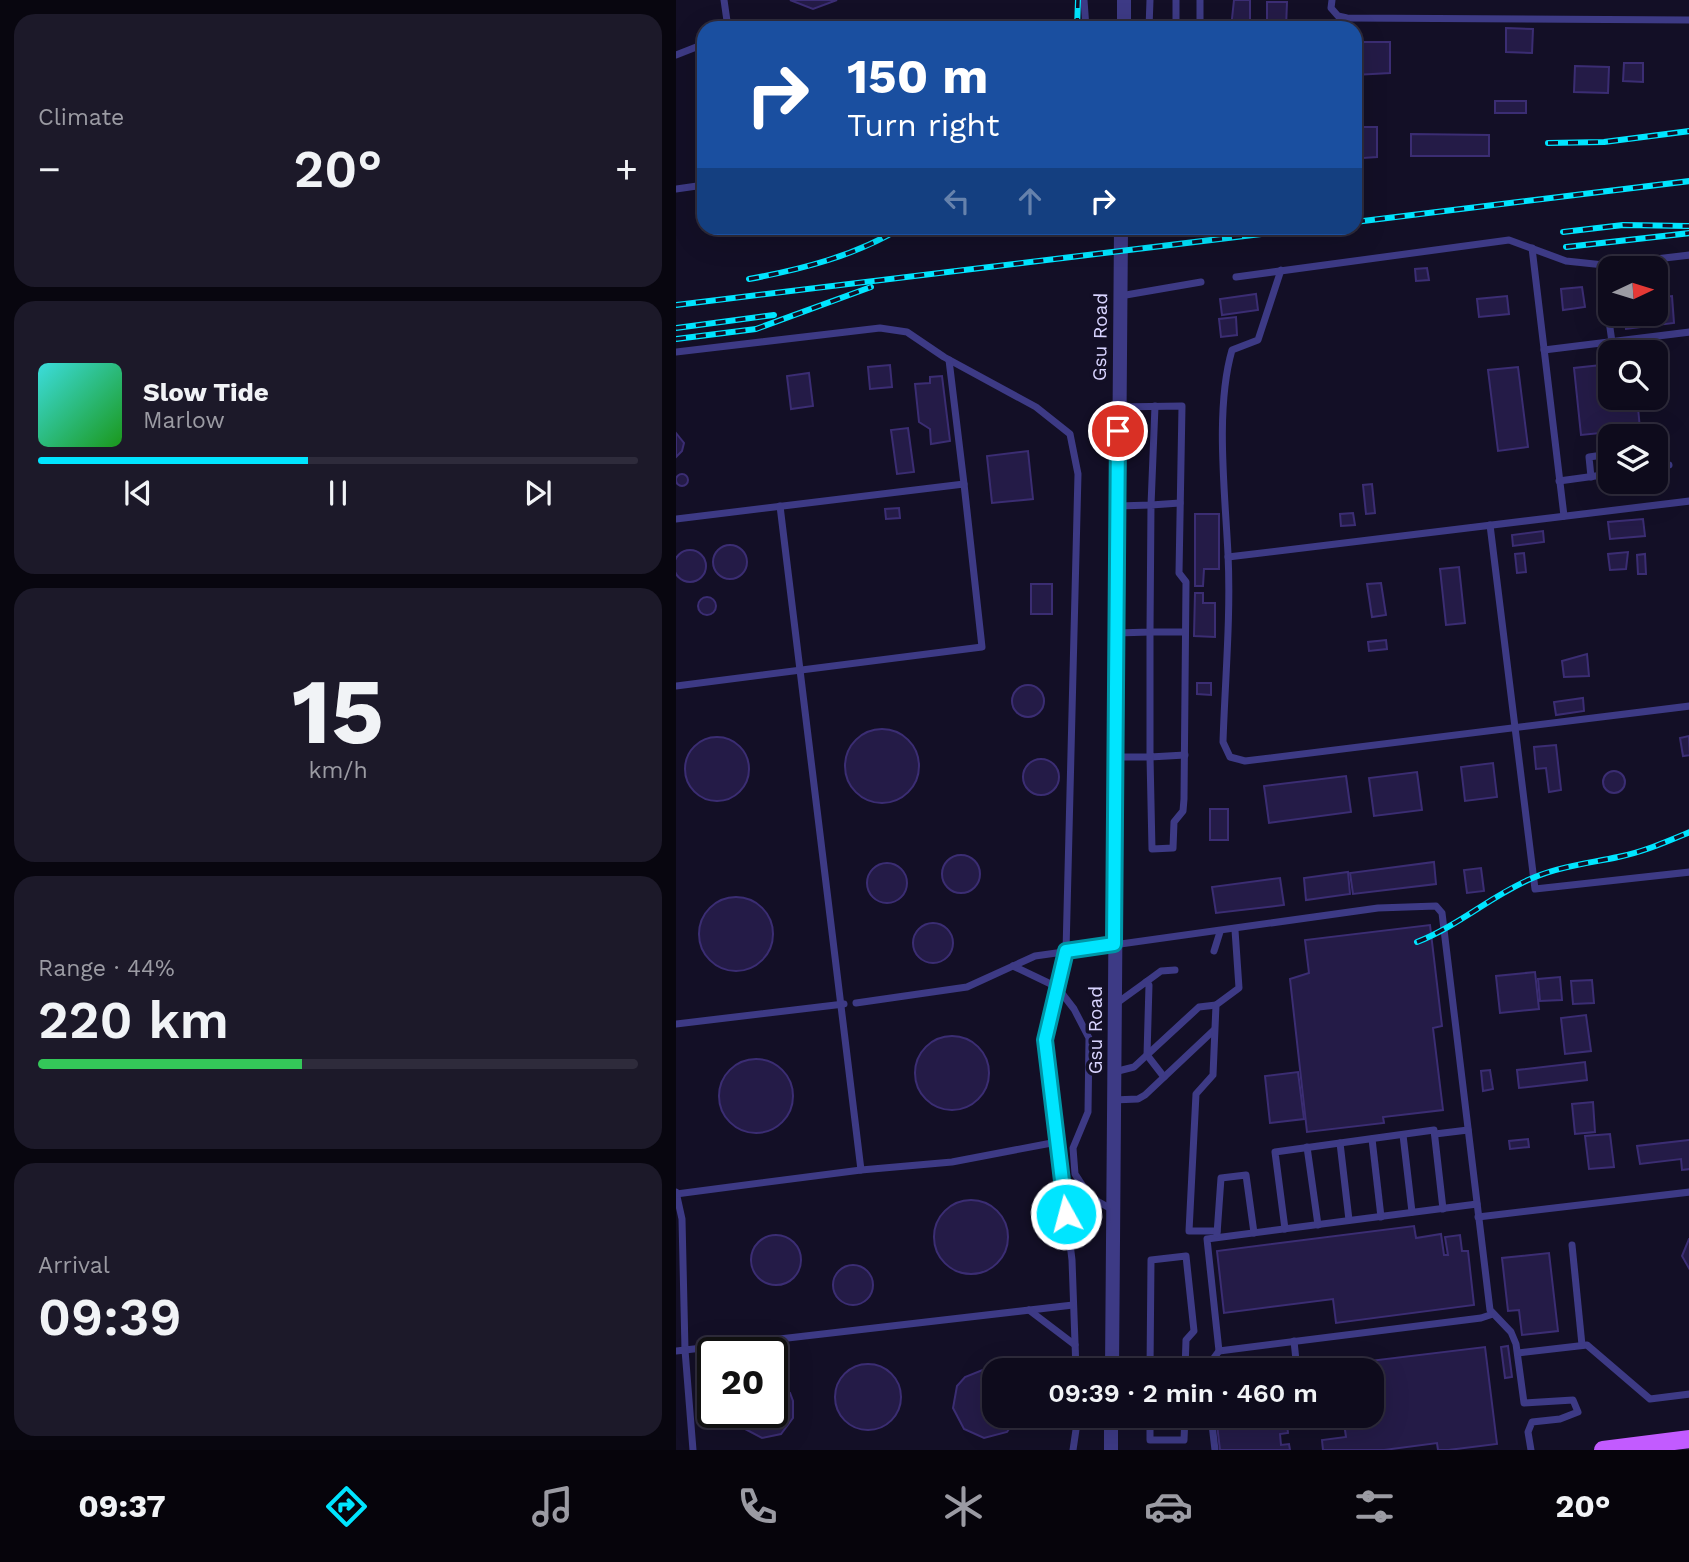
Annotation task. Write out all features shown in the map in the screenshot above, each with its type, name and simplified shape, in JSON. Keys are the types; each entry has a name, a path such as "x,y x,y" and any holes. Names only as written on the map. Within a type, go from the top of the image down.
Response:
{"main road":[{"path":"1603,1450 1689,1439"}],"street":[{"path":"1124,0 1124,21"},
{"name":"Gsu Road","path":"1112,1358 1121,235"},
{"path":"1111,1428 1111,1450"}],"lane":[{"path":"724,0 727,21"},
{"path":"1084,0 1086,21"},
{"path":"1149,21 1150,0"},
{"path":"1176,0 1176,21"},
{"path":"1200,0 1200,21"},
{"path":"1332,0 1331,8 1338,16 1347,18 1689,20"},
{"path":"676,55 697,47"},
{"path":"676,189 697,186"},
{"path":"1236,276 1508,240 1566,261 1598,264"},
{"path":"1532,248 1564,516"},
{"path":"1668,258 1689,256"},
{"path":"1281,270 1258,340 1232,351 1225,374 1224,496 1228,557 1223,742 1230,757 1245,761 1689,706"},
{"path":"1119,296 1201,282"},
{"path":"676,352 880,328 907,332 949,360 1036,407 1070,434 1078,474 1066,951 1045,1040 1072,1260 1076,1358"},
{"path":"1627,340 1689,332"},
{"path":"1544,350 1598,344"},
{"path":"676,686 982,647 949,360"},
{"path":"1118,407 1155,406 1182,406 1179,573 1186,582 1184,799 1183,811 1174,822 1173,848 1152,849 1150,632 1155,406"},
{"path":"1591,477 1589,457 1598,456"},
{"path":"1559,481 1598,476"},
{"path":"676,519 964,484"},
{"path":"1228,557 1689,501"},
{"path":"1118,506 1180,503"},
{"path":"780,506 861,1170"},
{"path":"1490,525 1535,889 1689,872"},
{"path":"1117,633 1185,632"},
{"path":"1116,757 1185,755"},
{"path":"856,1003 967,987 1035,956 1378,908 1436,906 1442,913 1478,1217 1493,1314 1511,1332 1518,1353 1524,1403 1563,1399 1573,1400 1577,1405 1578,1412 1571,1417 1532,1422 1528,1432 1531,1450"},
{"path":"1114,1072 1129,1071 1199,1007 1216,1005 1240,988 1235,930"},
{"path":"1214,951 1220,932"},
{"path":"1013,966 1057,986 1074,1009 1088,1038 1088,1112 1073,1148 1075,1174 1090,1197 1113,1210"},
{"path":"1114,1006 1134,987 1161,971 1175,970"},
{"path":"1146,982 1149,985 1147,1055 1164,1077"},
{"path":"676,1024 842,1005"},
{"path":"1216,1005 1213,1074 1196,1094 1189,1231 1217,1234 1254,1233 1477,1204"},
{"path":"1113,1100 1138,1099 1215,1029"},
{"path":"1285,1229 1275,1152 1434,1130 1444,1209"},
{"path":"1435,1134 1468,1130"},
{"path":"1403,1135 1412,1212"},
{"path":"1372,1139 1381,1217"},
{"path":"693,1450 685,1350 682,1219 676,1193 861,1170 952,1163 1057,1142"},
{"path":"1340,1143 1349,1220"},
{"path":"1307,1147 1318,1225"},
{"path":"1217,1234 1221,1178 1246,1175 1254,1233"},
{"path":"1478,1217 1689,1192"},
{"path":"1214,1358 1219,1351 1207,1239 1217,1234"},
{"path":"1572,1245 1582,1345"},
{"path":"1150,1358 1151,1260 1186,1256 1194,1331 1186,1340 1185,1358"},
{"path":"676,1351 1073,1305"},
{"path":"1029,1310 1075,1345"},
{"path":"1219,1351 1481,1318 1493,1314"},
{"path":"1294,1341 1296,1358"},
{"path":"1518,1353 1587,1345 1650,1399 1689,1394"},
{"path":"1073,1450 1076,1428"},
{"path":"1150,1428 1150,1440 1184,1440 1184,1428"},
{"path":"1212,1428 1215,1450"}],"building":[{"path":"790,0 837,0 813,9"},
{"path":"1234,0 1250,0 1250,21 1232,21"},
{"path":"1267,2 1287,2 1286,21 1267,21"},
{"path":"1506,28 1533,29 1532,53 1506,52"},
{"path":"1362,42 1390,42 1390,73 1362,75"},
{"path":"1624,63 1643,63 1643,82 1623,81"},
{"path":"1575,66 1609,67 1608,93 1574,92"},
{"path":"1495,101 1526,101 1526,113 1495,113"},
{"path":"1362,127 1377,127 1377,157 1363,158"},
{"path":"1411,134 1489,135 1489,156 1411,156"},
{"path":"1427,268 1429,280 1416,281 1415,269"},
{"path":"1582,287 1585,307 1563,310 1561,289"},
{"path":"1256,294 1258,310 1222,315 1220,299"},
{"path":"1507,296 1509,314 1479,317 1477,299"},
{"path":"1668,296 1672,296 1674,323 1668,324"},
{"path":"1236,317 1237,335 1221,337 1219,319"},
{"path":"1626,326 1650,326 1626,329"},
{"path":"890,365 892,387 870,389 868,367"},
{"path":"1598,365 1598,410 1638,410 1640,424 1598,424 1598,433 1581,435 1574,368"},
{"path":"1518,367 1528,447 1498,451 1488,370"},
{"path":"809,373 813,406 791,409 787,376"},
{"path":"942,376 950,441 931,444 930,429 919,422 915,384 930,383 930,377"},
{"path":"908,428 914,472 897,474 891,430"},
{"path":"676,433 684,443 682,451 676,457"},
{"path":"1028,451 1033,499 992,503 987,456"},
{"path":"682,474 688,480 682,486 676,480"},
{"path":"1372,484 1375,513 1366,514 1363,485"},
{"path":"899,508 900,518 886,519 885,509"},
{"path":"1353,513 1355,525 1341,526 1340,514"},
{"path":"1195,514 1219,514 1219,569 1204,569 1203,586 1195,586"},
{"path":"1643,519 1645,536 1610,539 1608,522"},
{"path":"1543,531 1544,542 1513,546 1512,535"},
{"path":"730,545 742,550 747,562 742,574 730,579 718,574 713,562 718,550"},
{"path":"684,551 696,551 705,560 705,572 696,581 684,581 676,573 676,559"},
{"path":"1628,552 1626,569 1610,570 1608,554"},
{"path":"1524,553 1526,572 1517,573 1515,554"},
{"path":"1645,554 1646,574 1638,574 1637,555"},
{"path":"1459,567 1465,623 1446,625 1440,569"},
{"path":"1381,583 1386,615 1372,617 1367,584"},
{"path":"1031,584 1052,584 1052,614 1031,614"},
{"path":"1195,593 1203,593 1203,603 1215,603 1215,637 1194,636"},
{"path":"707,597 713,600 716,606 713,612 707,615 701,612 698,606 701,600"},
{"path":"1386,640 1387,649 1369,651 1368,642"},
{"path":"1587,654 1589,676 1564,677 1562,661"},
{"path":"1197,683 1211,683 1211,695 1197,694"},
{"path":"1028,685 1039,690 1044,701 1039,712 1028,717 1017,712 1012,701 1017,690"},
{"path":"1583,698 1584,711 1556,715 1554,702"},
{"path":"875,729 889,729 903,735 913,745 919,766 917,780 903,797 889,803 875,803 861,797 851,787 845,773 845,759 851,745 861,735"},
{"path":"1689,736 1690,755 1683,756 1680,738"},
{"path":"711,737 723,737 740,746 747,757 747,781 740,792 723,801 711,801 699,796 690,787 685,775 685,763 690,751 699,742"},
{"path":"1556,745 1561,790 1549,792 1546,768 1536,769 1534,747"},
{"path":"1041,759 1053,765 1059,777 1053,789 1041,795 1029,789 1023,777 1029,765"},
{"path":"1493,763 1497,797 1465,801 1461,767"},
{"path":"1614,771 1624,778 1625,782 1618,792 1614,793 1604,786 1603,782 1610,772"},
{"path":"1417,772 1422,810 1374,816 1369,778"},
{"path":"1346,776 1351,812 1269,823 1264,786"},
{"path":"1210,809 1228,809 1228,840 1210,840"},
{"path":"961,855 975,860 980,874 975,888 961,893 947,888 942,874 947,860"},
{"path":"1434,862 1436,884 1353,894 1350,873"},
{"path":"887,863 895,864 901,869 906,875 906,891 901,897 895,902 887,903 879,902 873,897 868,891 867,883 868,875 873,869 879,864"},
{"path":"1481,868 1484,891 1467,893 1464,870"},
{"path":"1348,872 1350,894 1306,900 1304,878"},
{"path":"1280,878 1284,905 1216,913 1212,887"},
{"path":"736,897 757,903 767,913 773,934 767,955 757,965 736,971 715,965 705,955 699,934 705,913 715,903"},
{"path":"933,923 947,929 953,943 947,957 933,963 919,957 913,943 919,929"},
{"path":"1430,925 1442,1026 1433,1028 1443,1110 1383,1117 1384,1123 1307,1132 1290,979 1309,973 1305,940"},
{"path":"1535,972 1539,1009 1500,1013 1496,976"},
{"path":"1560,977 1562,1000 1540,1001 1538,979"},
{"path":"1592,980 1594,1003 1573,1004 1571,981"},
{"path":"1586,1015 1591,1051 1565,1054 1561,1018"},
{"path":"945,1036 959,1036 973,1042 983,1052 989,1073 983,1094 973,1104 959,1110 945,1110 931,1104 921,1094 915,1080 915,1066 921,1052 931,1042"},
{"path":"756,1059 777,1065 787,1075 793,1096 787,1117 777,1127 756,1133 735,1127 725,1117 719,1096 725,1075 735,1065"},
{"path":"1585,1062 1587,1080 1519,1088 1517,1070"},
{"path":"1490,1070 1493,1089 1483,1091 1481,1071"},
{"path":"1298,1072 1304,1119 1270,1123 1265,1076"},
{"path":"1593,1102 1595,1132 1575,1134 1572,1104"},
{"path":"1610,1134 1614,1167 1589,1169 1585,1136"},
{"path":"1528,1139 1529,1147 1510,1149 1509,1141"},
{"path":"1690,1140 1690,1169 1682,1170 1681,1159 1640,1164 1637,1146"},
{"path":"964,1200 978,1200 992,1206 1002,1216 1008,1237 1002,1258 992,1268 978,1274 964,1274 950,1268 940,1258 934,1244 934,1230 940,1216 950,1206"},
{"path":"1414,1226 1416,1238 1441,1234 1444,1255 1448,1255 1445,1237 1460,1235 1462,1251 1468,1251 1474,1305 1336,1323 1333,1299 1224,1313 1217,1251"},
{"path":"776,1235 794,1242 801,1260 794,1278 776,1285 758,1278 751,1260 758,1242"},
{"path":"1690,1239 1690,1270 1682,1256"},
{"path":"1549,1253 1558,1331 1522,1335 1519,1310 1508,1311 1502,1258"},
{"path":"853,1265 867,1271 873,1285 867,1299 853,1305 839,1299 833,1285 839,1271"},
{"path":"1508,1346 1512,1377 1505,1378 1501,1347"},
{"path":"1485,1347 1497,1444 1448,1450 1438,1450 1437,1443 1384,1450 1323,1450 1322,1440 1346,1437 1345,1428 1384,1428 1384,1359"},
{"path":"861,1364 875,1364 887,1369 896,1378 901,1397 899,1410 892,1421 875,1430 861,1430 849,1425 840,1416 835,1404 835,1390 840,1378 849,1369"},
{"path":"982,1370 982,1428 1010,1428 1007,1432 984,1438 964,1429 953,1408 957,1386 965,1377"},
{"path":"788,1392 793,1401 793,1418 788,1425"},
{"path":"786,1428 781,1434 762,1438 745,1429"},
{"path":"1217,1428 1287,1428 1288,1433 1280,1434 1281,1445 1289,1444 1290,1450 1220,1450"}],"railway":[{"path":"1077,21 1078,0"},
{"path":"1548,143 1604,142 1690,131"},
{"path":"1362,221 1690,181"},
{"path":"1563,232 1623,225 1690,226"},
{"path":"1566,247 1690,233"},
{"path":"749,279 828,260 888,235"},
{"path":"676,305 1252,235"},
{"path":"676,339 756,329 871,287"},
{"path":"676,328 774,315"},
{"path":"1417,942 1535,877 1566,867 1636,852 1690,832"}],"route":[{"path":"1066,1214 1045,1040 1066,951 1114,944 1118,431"}]}
